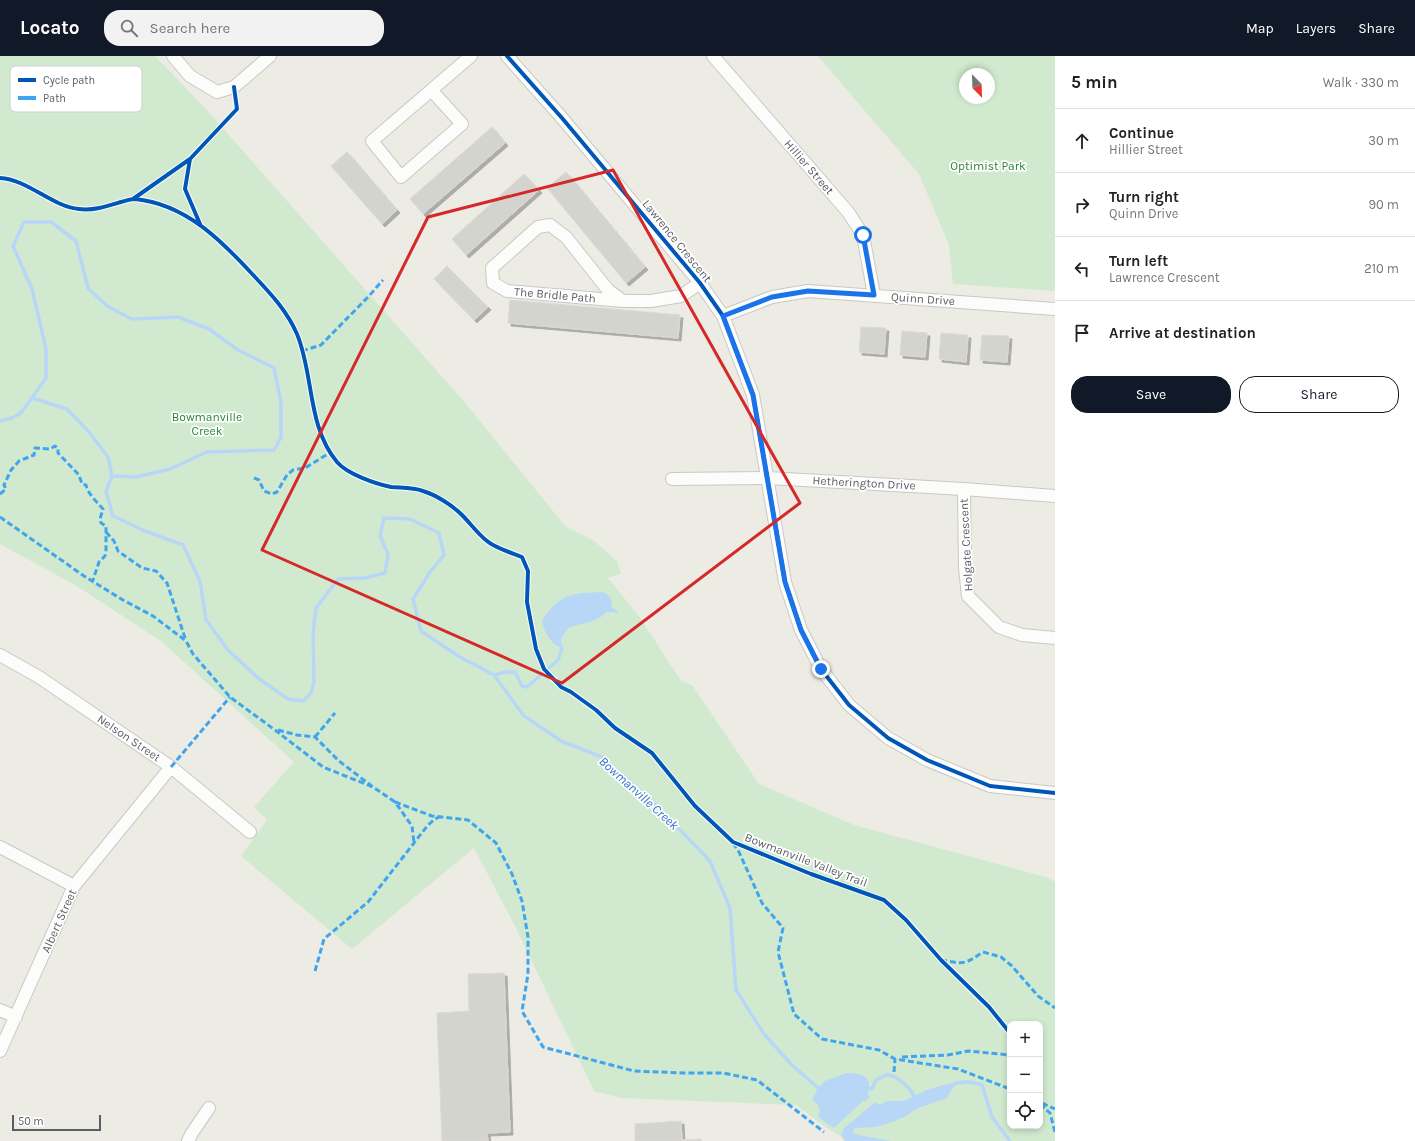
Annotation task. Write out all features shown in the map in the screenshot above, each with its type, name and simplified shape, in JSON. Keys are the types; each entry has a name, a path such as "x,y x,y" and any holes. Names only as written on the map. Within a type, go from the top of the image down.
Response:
{"street":[{"path":"173,56 190,76 217,92 234,87 270,56"},
{"path":"432,91 462,124 401,177 372,141 471,56"},
{"name":"Lawrence Crescent","path":"507,56 562,118 700,283 723,316 753,395 785,582 801,630 821,669 849,705 888,738 927,760 990,786 1055,793"},
{"name":"Hillier Street","path":"713,56 848,212 863,235 874,295"},
{"name":"The Bridle Path","path":"623,301 608,290 566,237 550,225 538,227 492,268 493,283 507,291 623,301 651,301 681,296 700,283"},
{"name":"Quinn Drive","path":"723,316 772,297 808,291 1055,309"},
{"name":"Hetherington Drive","path":"672,479 768,478 964,489 1055,496"},
{"name":"Holgate Crescent","path":"964,489 965,568 968,596 999,627 1022,635 1055,638"},
{"name":"Nelson Street","path":"0,655 39,677 171,767 250,832"},
{"name":"Albert Street","path":"0,1051 74,886 171,767"},
{"path":"0,847 74,886"},
{"path":"0,1010 16,1017"},
{"path":"188,1141 209,1108"}],"highlighted area":[{"path":"613,170 800,503 562,683 262,550 428,217"}],"green space":[{"name":"Bowmanville Creek","path":"0,56 155,56 206,109 466,404 566,527 593,540 617,561 621,574 608,578 641,619 681,681 692,685 759,784 854,825 1046,877 1055,882 1055,1141 848,1141 824,1126 796,1105 622,1098 594,1091 516,928 474,848 352,949 241,856 267,820 254,807 294,762 161,641 75,585 0,544"},
{"name":"Optimist Park","path":"818,56 1055,56 1055,291 953,284 949,245 919,174"}],"water":[{"path":"603,592 610,598 612,608 618,611 617,613 606,612 594,621 568,628 561,639 562,648 551,641 546,634 542,621 555,605 568,596 575,594"},
{"path":"847,1073 861,1075 867,1078 869,1084 868,1095 870,1097 864,1102 863,1101 834,1128 818,1117 819,1107 812,1100 818,1088 825,1081"},
{"path":"947,1084 955,1084 947,1098 918,1108 904,1117 887,1124 875,1127 855,1128 852,1132 858,1135 891,1141 845,1141 843,1139 841,1133 843,1131 842,1130 875,1102 879,1105 887,1101 904,1101 927,1090"}],"building":[{"path":"492,127 505,143 423,214 410,199"},
{"path":"347,152 397,210 382,224 331,166"},
{"path":"566,172 645,267 626,283 547,188"},
{"path":"524,174 539,190 466,255 452,239"},
{"path":"447,266 488,307 474,320 434,279"},
{"path":"510,300 680,315 678,338 508,323"},
{"path":"861,327 886,328 884,354 859,352"},
{"path":"902,331 927,333 925,357 900,355"},
{"path":"941,333 968,335 966,362 939,359"},
{"path":"982,335 1009,336 1007,362 980,360"},
{"path":"504,973 510,1132 487,1133 488,1141 442,1141 437,1013 469,1011 468,974"},
{"path":"681,1121 682,1140 701,1139 701,1141 635,1141 635,1124"}],"waterway":[{"name":"Bowmanville Creek","path":"0,421 12,418 21,413 46,378 46,349 32,289 13,246 24,222 51,222 76,241 88,288 107,306 132,319 178,317 209,329 238,350 274,368 281,402 281,437 274,450 207,452 170,469 136,477 112,476 106,491 113,516 145,531 183,545 200,581 206,620 228,650 258,678 288,699 303,701 311,693 314,682 313,633 316,608 338,579 365,578 385,573 388,554 380,536 384,518 410,519 439,533 444,555 430,572 413,599 421,631 460,657 494,675 524,716 561,741 602,757 658,807 710,861 730,908 736,990 764,1034 792,1065 818,1088"},
{"name":"Bowmanville Creek","path":"32,398 67,409 88,431 108,457 112,476"},
{"path":"494,675 505,672 515,672 522,686 527,687 558,660 562,648"},
{"path":"868,1088 872,1089 876,1080 886,1075 890,1075 904,1083 911,1091 915,1100"},
{"name":"Bowmanville Creek","path":"952,1085 960,1082 982,1085 992,1117 1010,1141"}],"marked path":[{"path":"302,351 321,345 383,280"},
{"path":"0,494 6,489 4,485 11,470 19,461 34,455 35,448 50,449 55,446 58,448 58,453 79,475 82,484 86,485 91,495 103,509 100,519 101,523 106,526 106,550 105,556 99,562 93,580"},
{"path":"254,478 259,480 264,491 272,494 277,492 287,475 293,470 305,468 331,452"},
{"path":"0,517 84,576 123,600 153,616 186,641 193,654 230,697 323,767 373,787"},
{"path":"106,532 114,541 118,551 142,568 156,571 167,583 186,641"},
{"path":"171,767 230,697"},
{"path":"315,737 335,713"},
{"path":"278,730 297,735 315,737 339,761 395,802 412,826 414,843"},
{"path":"395,802 432,816 468,820 496,843 512,874 522,901 528,937 528,974 522,1011 543,1047 634,1071 723,1073 757,1080 824,1132"},
{"path":"315,971 324,939 368,902 428,825 439,817"},
{"path":"733,843 739,852 762,903 783,928 778,952 794,1014 822,1039 879,1050 895,1059 958,1069 1007,1088"},
{"path":"941,960 959,963 972,959 983,952 1001,957 1012,966 1038,996 1055,1008"},
{"path":"902,1057 948,1055 968,1051 1007,1055"},
{"path":"894,1072 895,1059"},
{"path":"1043,1103 1055,1109"},
{"path":"1043,1107 1050,1113 1055,1132"}],"cycle path":[{"path":"507,56 562,118 700,283 723,316 753,395 785,582 801,630 821,669 849,705 888,738 927,760 990,786 1055,793"},
{"path":"133,199 190,159 237,109 234,87"},
{"path":"190,159 185,189 200,224"},
{"name":"Bowmanville Valley Trail","path":"0,178 20,183 69,207 79,209 100,208 135,199 153,202 171,208 202,226 230,250 284,310 297,334 302,350 320,433 327,448 337,462 348,471 378,484 391,487 411,488 428,493 438,498 458,511 490,544 522,557 528,571 527,602 536,649 544,669 561,687 571,692 596,710 615,728 652,753 695,806 733,842 811,874 884,900 906,920 941,960 989,1007 1007,1029"}],"route":[{"path":"821,669 801,630 785,582 753,395 723,316 772,297 808,291 874,295 863,235"}]}
